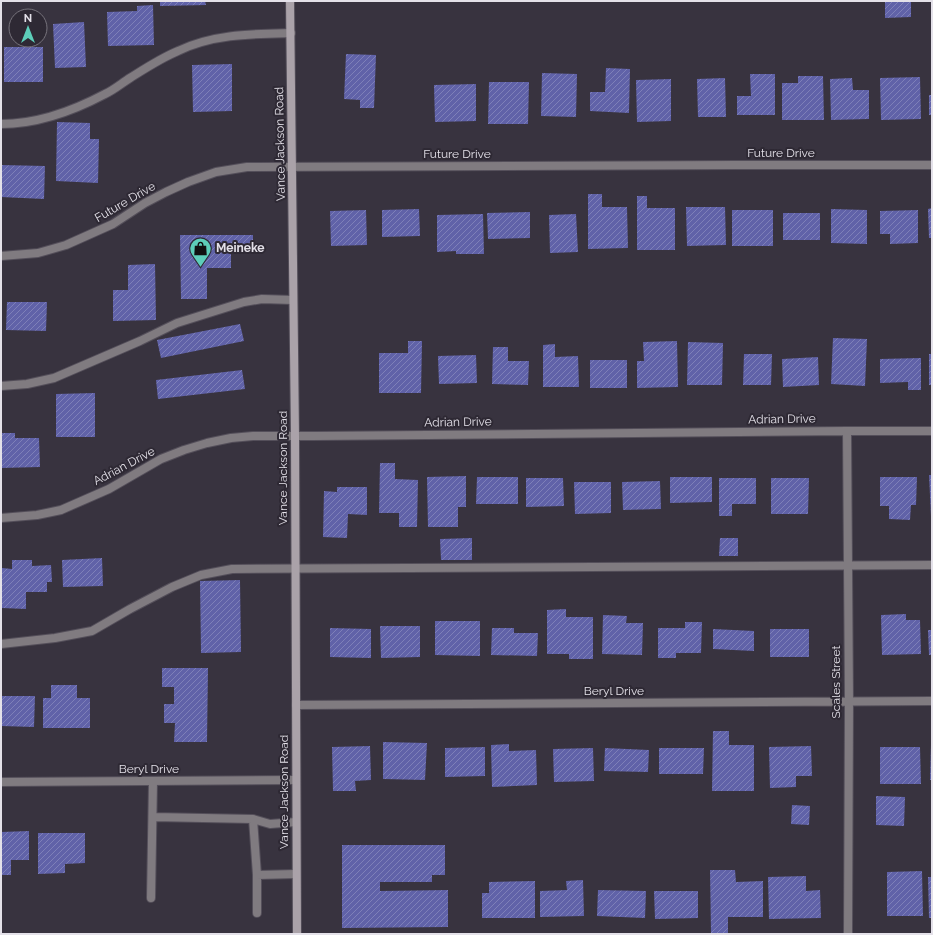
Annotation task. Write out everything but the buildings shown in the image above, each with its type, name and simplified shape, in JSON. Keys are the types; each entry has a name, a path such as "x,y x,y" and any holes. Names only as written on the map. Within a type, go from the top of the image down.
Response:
{"main road":[{"name":"Vance Jackson Road","path":"290,1 295,436 296,934"}],"street":[{"path":"1,124 25,122 61,114 106,94 147,67 178,50 203,42 245,34 290,33"},
{"name":"Future Drive","path":"1,256 38,253 66,245 113,224 145,203 188,182 216,172 247,167 932,165"},
{"path":"1,386 27,384 54,378 140,341 177,323 244,302 262,299 293,300"},
{"name":"Scales Street","path":"847,431 849,702 848,934"},
{"name":"Adrian Drive","path":"1,518 37,515 61,510 109,489 161,459 207,443 231,438 253,436 932,431"},
{"path":"1,644 56,638 92,631 172,587 201,575 232,569 932,565"},
{"name":"Beryl Drive","path":"296,705 932,701"},
{"name":"Beryl Drive","path":"1,782 296,780"},
{"path":"151,898 153,781"},
{"path":"153,817 254,819 270,824 296,822"},
{"path":"254,819 257,875 257,913"},
{"path":"257,875 296,874"}],"place":[{"name":"Meineke","path":"200,268"}]}
